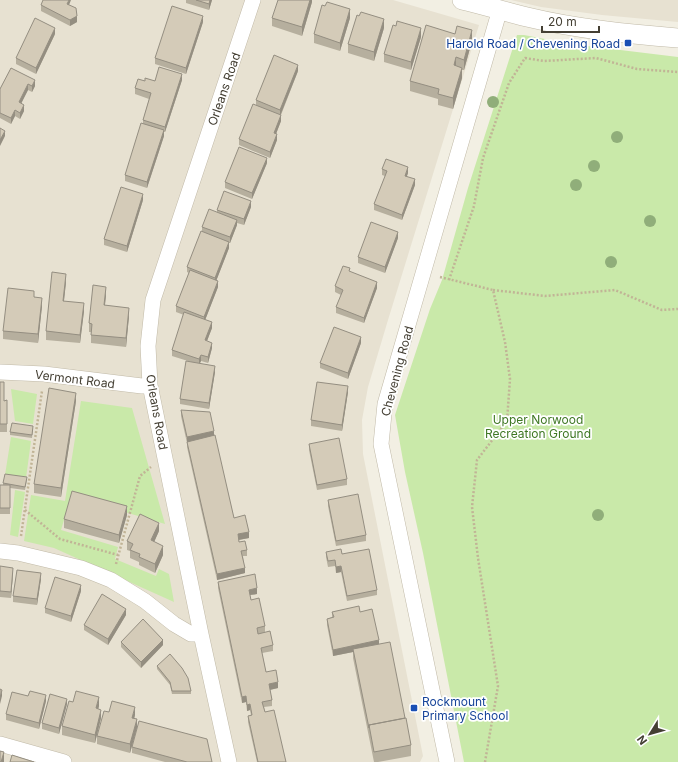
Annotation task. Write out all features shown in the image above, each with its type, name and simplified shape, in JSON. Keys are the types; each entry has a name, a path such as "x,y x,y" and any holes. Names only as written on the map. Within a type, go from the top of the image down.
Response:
{"street":[{"name":"Orleans Road","path":"229,762 150,385 148,346 153,300 253,0"},
{"path":"462,0 527,17 560,23 634,35 678,38"},
{"name":"Chevening Road","path":"447,762 381,444 385,404 500,9"},
{"name":"Vermont Road","path":"0,372 44,374 142,386 150,385"},
{"path":"0,551 18,553 81,568 111,580 145,601 174,624 191,634 201,634"},
{"path":"0,744 64,762"}],"path":[{"path":"449,280 474,206 483,158 509,83 525,58 544,62 596,58 637,70 678,72"},
{"path":"438,277 493,290 545,296 615,290 662,310 678,309"},
{"path":"485,762 498,686 478,558 472,507 477,460 507,421 510,379 493,290"},
{"path":"18,553 44,374"},
{"path":"111,580 140,476 151,467"},
{"path":"25,510 60,539 118,555"}],"shaded area":[{"path":"0,0 393,0 479,25 368,387 362,420 363,454 423,756 420,762 0,762"},
{"path":"511,0 678,0 678,22 602,15 541,7"}],"green space":[{"name":"Upper Norwood Recreation Ground","path":"517,35 571,44 678,57 678,762 464,762 423,553 405,472 395,415 430,309 442,280 468,188"},
{"path":"11,389 37,394 33,424 15,421"},
{"path":"81,401 132,408 165,524 71,496 61,530 118,547 115,559 156,576 159,569 169,574 174,602 54,548 24,541 31,495 65,501"},
{"path":"11,437 31,441 26,478 5,475"},
{"path":"15,490 25,492 18,537 10,535"}],"building":[{"path":"43,0 69,0 67,4 76,8 77,16 70,20 41,5"},
{"path":"196,0 210,0 209,4"},
{"path":"278,0 310,0 302,27 272,18"},
{"path":"327,2 350,9 340,43 314,34 322,5 325,6"},
{"path":"172,6 203,16 186,68 155,58"},
{"path":"361,12 384,19 374,52 348,44 357,15 359,16"},
{"path":"35,18 55,28 36,68 16,58"},
{"path":"397,21 421,28 411,62 384,54 393,25 396,26"},
{"path":"426,25 455,34 457,26 472,30 464,60 456,57 454,65 462,68 453,98 438,94 439,89 410,81"},
{"path":"274,55 298,65 280,110 256,100"},
{"path":"159,67 182,74 165,127 143,120 151,93 135,88 138,79 145,81 145,78 155,81"},
{"path":"11,68 35,80 32,86 28,84 19,102 24,105 20,113 15,110 11,118 0,113 0,89"},
{"path":"253,104 281,115 274,133 277,134 270,152 239,139"},
{"path":"141,123 164,130 147,182 125,175"},
{"path":"0,128 5,131 0,140"},
{"path":"239,147 267,158 252,193 225,182"},
{"path":"386,159 408,167 405,176 415,179 402,215 374,204 387,171 382,169"},
{"path":"121,187 143,194 127,246 104,239"},
{"path":"224,191 251,201 244,219 217,210"},
{"path":"209,209 237,220 230,237 202,227"},
{"path":"371,222 398,232 385,267 358,257"},
{"path":"201,231 229,242 215,278 187,267"},
{"path":"343,266 350,268 349,271 377,282 364,318 336,307 343,290 335,286"},
{"path":"190,270 218,281 204,317 176,306"},
{"path":"52,272 66,274 63,301 84,303 80,335 46,331"},
{"path":"93,285 106,287 104,305 129,308 126,338 91,335 92,324 89,323"},
{"path":"8,288 34,291 34,297 42,298 38,334 3,331"},
{"path":"184,312 212,322 205,340 212,343 208,357 201,355 199,359 172,350"},
{"path":"334,327 361,337 348,373 320,363"},
{"path":"186,361 215,366 209,403 180,399"},
{"path":"0,382 4,382 4,401 7,400 7,424 0,424"},
{"path":"317,382 348,386 342,425 311,420"},
{"path":"49,388 76,393 61,488 34,484"},
{"path":"181,410 210,412 214,431 187,437"},
{"path":"12,423 33,426 32,435 10,432"},
{"path":"215,435 234,518 245,515 249,532 238,534 239,542 245,541 247,550 241,551 245,568 217,574 187,442"},
{"path":"339,438 347,479 317,485 309,444"},
{"path":"5,474 27,477 25,487 3,483"},
{"path":"0,485 10,485 10,508 0,508"},
{"path":"72,491 127,506 119,535 64,519"},
{"path":"358,494 366,535 336,541 328,500"},
{"path":"140,514 159,523 151,540 163,546 155,564 139,557 140,554 130,550 133,544 127,541"},
{"path":"341,549 342,554 369,549 377,590 347,596 341,566 336,567 335,560 328,561 326,552"},
{"path":"0,566 13,568 11,592 0,591"},
{"path":"17,570 41,573 37,599 13,596"},
{"path":"255,574 257,588 249,590 251,600 259,598 265,626 257,628 258,634 270,631 273,645 261,648 266,672 276,670 278,682 269,684 272,700 262,702 265,712 274,710 286,762 258,762 248,716 252,715 250,704 247,705 246,696 242,697 218,582"},
{"path":"55,577 81,585 71,616 45,608"},
{"path":"102,594 126,609 108,639 84,625"},
{"path":"359,606 360,612 372,609 379,640 333,650 327,619 334,617 332,612"},
{"path":"143,619 163,640 141,662 121,642"},
{"path":"390,642 405,718 369,725 369,728 353,649"},
{"path":"170,654 188,678 191,691 172,691 170,682 157,666"},
{"path":"30,691 46,695 39,723 6,714 12,692 28,696"},
{"path":"76,691 99,697 96,708 101,710 95,735 62,726 69,701 73,702"},
{"path":"50,694 67,699 59,728 42,723"},
{"path":"112,701 135,707 132,718 137,719 130,744 97,736 104,711 109,712"},
{"path":"406,718 411,745 374,752 369,725"},
{"path":"139,721 207,739 212,762 187,762 132,747"},
{"path":"0,751 4,752 1,762 0,762"},
{"path":"12,755 34,762 10,762"}],"place":[{"name":"Harold Road / Chevening Road","path":"628,43"},
{"name":"Rockmount Primary School","path":"414,708"}]}
